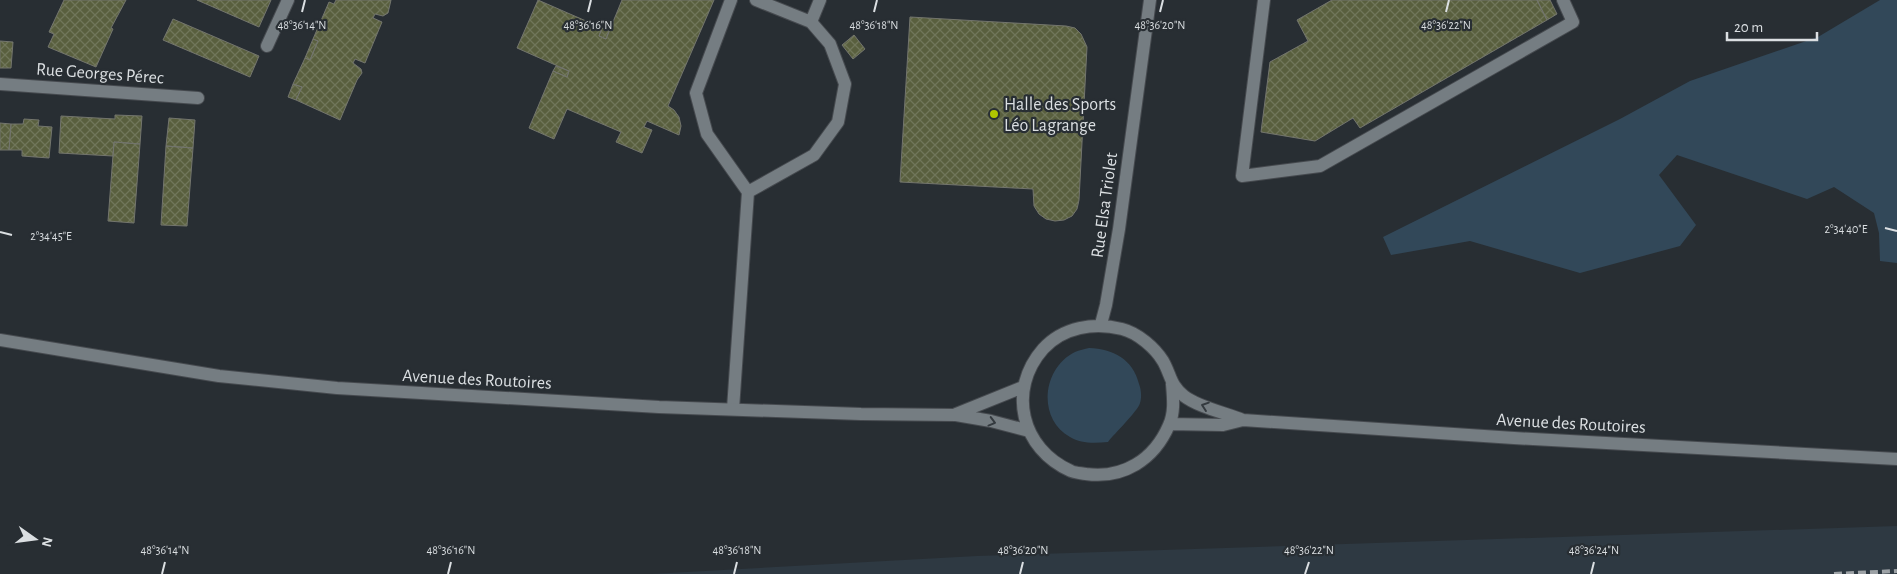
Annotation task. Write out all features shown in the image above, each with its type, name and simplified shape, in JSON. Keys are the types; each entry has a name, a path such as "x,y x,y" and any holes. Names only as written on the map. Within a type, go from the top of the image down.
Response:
{"street":[{"path":"267,46 288,0"},
{"path":"731,0 696,93 707,134 748,192 733,409"},
{"path":"748,192 814,155 838,122 845,84 830,44 810,22 756,0"},
{"path":"810,22 820,0"},
{"name":"Rue Elsa Triolet","path":"1101,324 1119,229 1150,0"},
{"path":"1264,0 1242,176 1320,166 1573,22 1563,0"},
{"name":"Rue Georges Pérec","path":"0,84 198,98"},
{"name":"Avenue des Routoires","path":"1101,324 1125,329 1146,342 1162,361 1172,384 1174,404 1170,424 1155,450 1131,468 1102,476 1072,472 1046,456 1029,431 1023,409 1023,387 1033,361 1051,341 1074,328 1101,324"},
{"name":"Avenue des Routoires","path":"0,340 220,376 337,388 658,407 861,414 956,415 1029,431"},
{"name":"Avenue des Routoires","path":"1172,384 1184,396 1200,405 1243,420 1514,438 1897,459"},
{"name":"Avenue des Routoires","path":"956,415 1023,387"},
{"name":"Avenue des Routoires","path":"1170,424 1223,425 1243,420"}],"shaded area":[{"path":"1880,0 1897,0 1897,263 1880,261 1879,233 1874,213 1834,187 1807,199 1677,155 1659,175 1696,225 1680,246 1580,273 1470,241 1391,255 1383,237 1620,119 1690,81 1818,37"},
{"path":"1089,348 1114,353 1121,357 1132,368 1140,388 1141,398 1138,407 1108,442 1083,442 1070,437 1059,429 1052,418 1048,406 1050,381 1056,370 1064,360 1075,352"},
{"path":"1897,526 1897,574 651,574 977,556"}],"building":[{"path":"64,0 126,0 111,28 113,29 96,67 48,47 54,34 49,32"},
{"path":"197,0 271,0 259,27"},
{"path":"336,0 391,0 388,13 383,16 375,14 373,18 382,22 365,63 355,59 353,63 361,69 362,73 357,80 340,120 296,100 302,87 293,84 305,58 310,60 318,41 313,39 329,2 334,4"},
{"path":"538,0 602,28 599,36 606,39 622,0 714,0 668,106 679,117 681,126 679,135 647,121 644,127 652,130 642,153 616,142 621,132 567,109 554,139 529,128 553,71 567,77 569,71 517,48"},
{"path":"1332,0 1537,0 1547,20 1360,128 1353,118 1315,141 1261,132 1270,62 1308,41 1297,20"},
{"path":"1537,0 1550,0 1557,14 1547,20"},
{"name":"Halle des Sports Léo Lagrange","path":"910,17 1066,26 1075,28 1081,34 1087,47 1079,200 1077,209 1072,216 1064,220 1046,219 1039,214 1034,206 1033,189 900,182"},
{"path":"173,19 259,56 250,77 163,40"},
{"path":"602,28 609,31 606,39 599,36"},
{"path":"854,35 865,49 853,59 842,45"},
{"path":"313,39 318,41 310,60 305,58"},
{"path":"0,41 13,42 11,68 0,68"},
{"path":"556,66 569,71 567,77 553,71"},
{"path":"293,84 302,87 296,100 288,97"},
{"path":"115,115 142,116 140,144 114,142 113,156 59,153 61,116 115,119"},
{"path":"169,118 195,120 193,148 166,146"},
{"path":"24,119 39,120 38,126 52,127 49,158 22,156 22,150 9,150 11,124 23,124"},
{"path":"0,123 11,124 9,150 0,150"},
{"path":"114,142 140,144 134,223 108,221"},
{"path":"166,146 193,148 187,226 161,225"}],"railway":[{"path":"1834,574 1897,571"}],"place":[{"name":"Halle des Sports Léo Lagrange","path":"994,114"}]}
